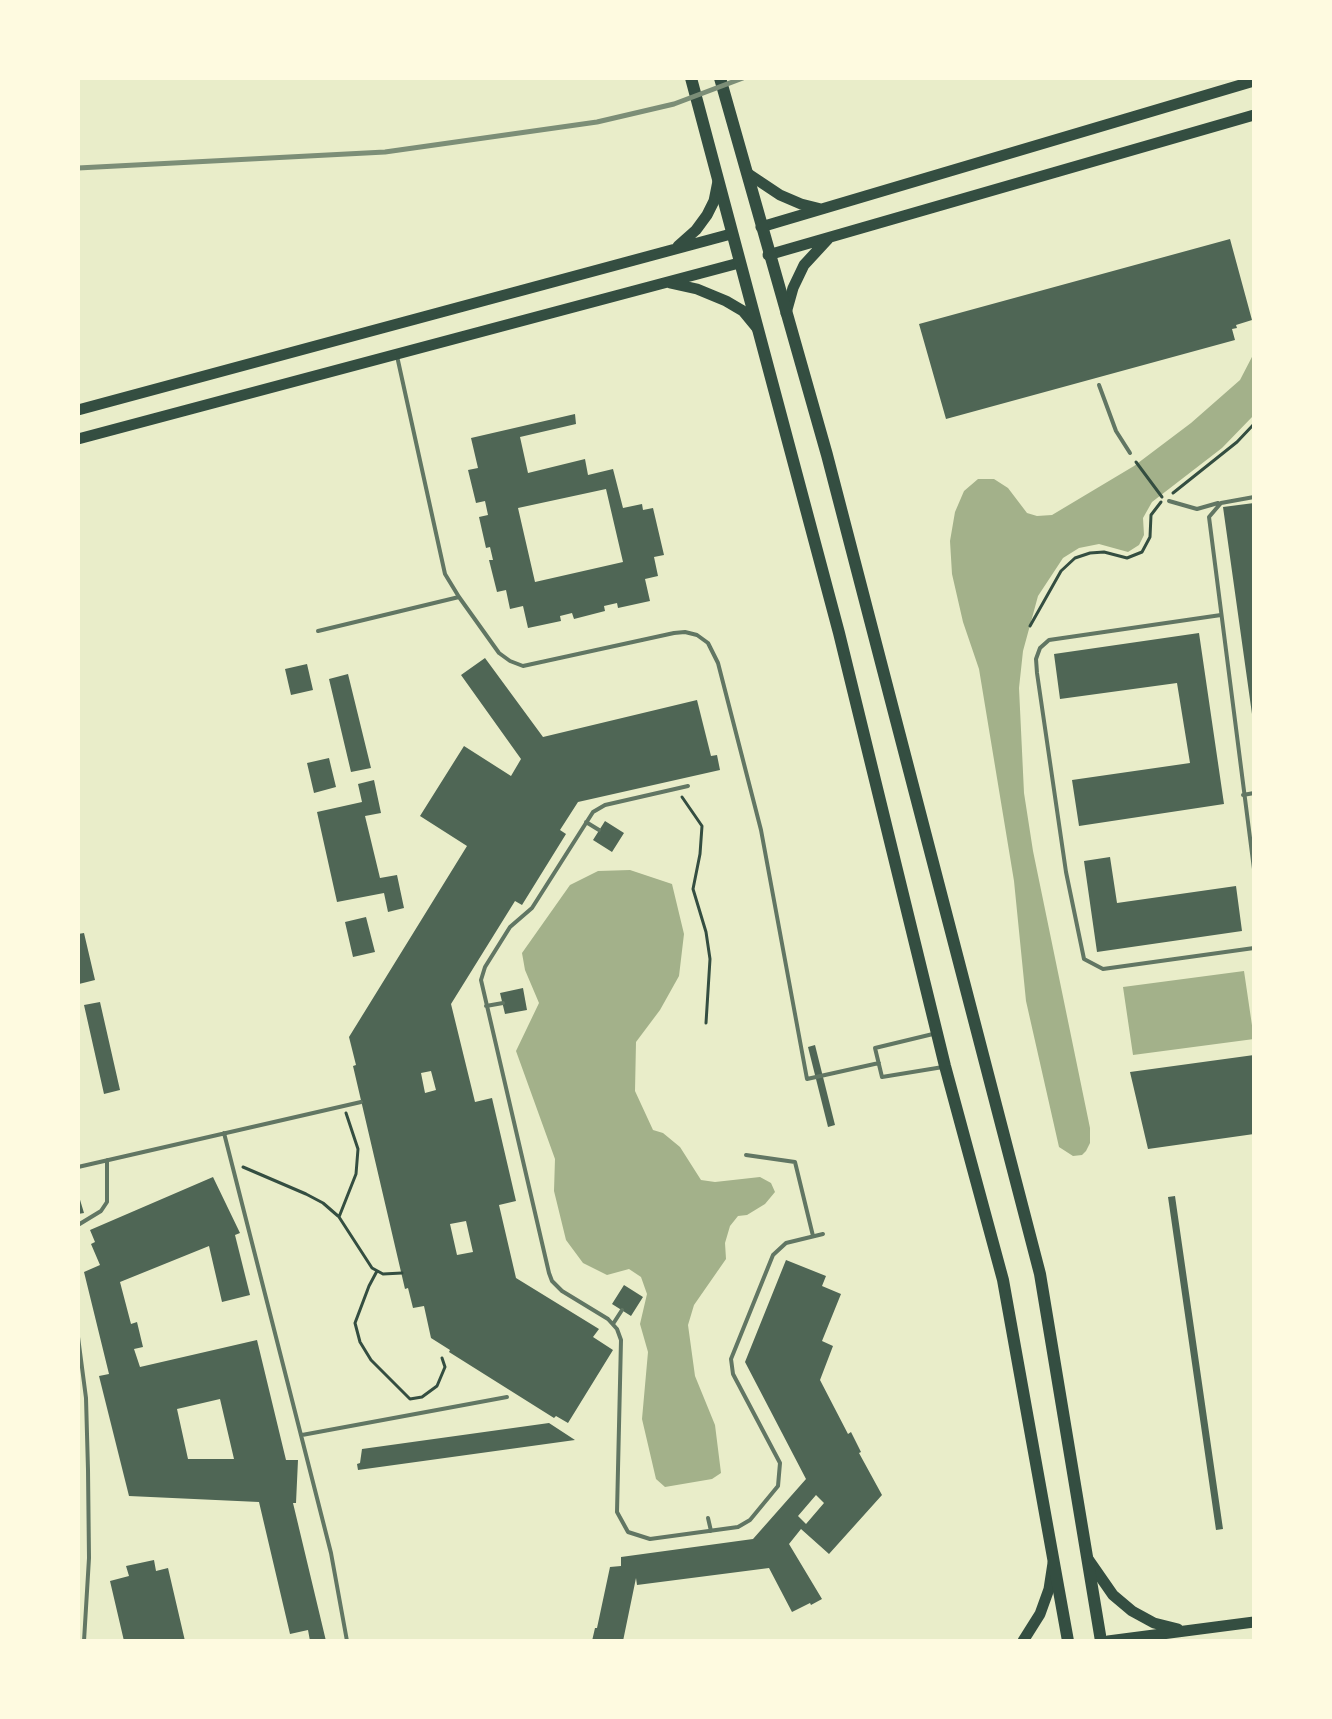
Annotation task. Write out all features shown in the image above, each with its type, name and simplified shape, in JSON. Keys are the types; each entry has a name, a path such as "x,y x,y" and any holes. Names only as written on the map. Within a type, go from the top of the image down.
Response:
{"highway":[{"path":"691,78 839,633 945,1066 1003,1280 1068,1641"},
{"path":"720,78 827,455 1040,1274 1101,1641"}],"main road":[{"path":"761,227 1254,81"},
{"path":"768,255 1254,115"},
{"path":"747,173 780,195 822,209"},
{"path":"674,250 707,215 714,201 718,180"},
{"path":"78,410 731,234"},
{"path":"786,314 804,265 831,236"},
{"path":"78,439 739,263"},
{"path":"666,282 697,289 726,301 743,311 757,328"},
{"path":"1023,1641 1040,1614 1049,1589 1053,1558"},
{"path":"1088,1559 1113,1595 1132,1611 1154,1623 1187,1631"},
{"path":"1108,1641 1254,1622"}],"lane":[{"path":"396,354 445,574 499,653 523,666 685,632 697,635 708,643 718,663 761,830 807,1079 879,1063"},
{"path":"1099,385 1116,431 1130,453"},
{"path":"1169,501 1197,509 1254,497"},
{"path":"1221,503 1209,517 1254,869"},
{"path":"318,631 459,597"},
{"path":"1221,615 1049,640 1040,648 1036,659 1037,673 1066,872 1084,959 1103,969 1254,948"},
{"path":"688,786 605,805 593,812 532,908 512,925 485,967 481,980 552,1281 562,1291 613,1324 622,1344 617,1502 619,1520 628,1532 641,1539 745,1524 778,1486 780,1463 733,1374 731,1359 773,1255 786,1243 823,1234"},
{"path":"1243,795 1254,793"},
{"path":"586,822 599,830"},
{"path":"486,1006 503,1003"},
{"path":"938,1032 875,1048 882,1077 945,1066"},
{"path":"78,1167 361,1102"},
{"path":"224,1133 331,1553 347,1641"},
{"path":"746,1155 795,1162 813,1237"},
{"path":"78,1225 101,1211 107,1202 107,1160"},
{"path":"613,1324 622,1310"},
{"path":"78,1337 86,1398 89,1558 84,1641"},
{"path":"302,1435 507,1397"},
{"path":"708,1518 711,1531"}],"path":[{"path":"1030,626 1045,596 1067,564 1090,553 1104,552 1127,558 1142,552 1150,537 1151,515 1156,507 1237,442 1254,424"},
{"path":"1130,453 1160,496 1169,501"},
{"path":"675,788 702,826 693,889 706,932 710,959 706,1023"},
{"path":"339,1217 356,1174 358,1149 344,1106"},
{"path":"232,1163 323,1203 339,1217 372,1268 383,1274 402,1273"},
{"path":"377,1271 355,1323 360,1342 371,1360 410,1399 422,1397 437,1386 445,1367 442,1358"}],"shaded area":[{"path":"1254,353 1254,415 1222,448 1152,502 1143,518 1144,535 1139,545 1128,552 1099,544 1079,548 1063,558 1038,596 1023,651 1019,688 1024,793 1090,1128 1090,1143 1086,1151 1073,1156 1059,1147 1026,1001 1014,881 979,669 963,622 952,574 950,541 955,512 964,491 978,479 994,479 1008,488 1027,513 1052,515 1134,466 1191,423 1240,380"},
{"path":"630,870 672,884 684,934 679,976 660,1010 636,1042 635,1091 653,1130 663,1133 680,1147 701,1180 715,1182 760,1177 771,1183 775,1192 765,1204 747,1215 738,1216 730,1226 725,1243 726,1259 694,1305 688,1325 695,1376 715,1425 721,1473 712,1479 665,1487 656,1479 642,1419 648,1352 640,1324 647,1294 641,1277 629,1269 607,1275 583,1263 566,1240 554,1191 555,1159 516,1051 539,1003 525,970 522,953 570,885 598,871"},
{"path":"1244,971 1254,1039 1133,1055 1123,987"}],"building":[{"path":"1230,239 1252,320 1232,329 1235,340 946,419 919,324"},
{"path":"575,414 576,424 520,437 528,473 585,459 588,475 613,469 623,508 642,504 643,510 653,508 664,555 654,557 658,576 645,579 650,601 618,608 617,603 604,606 605,611 574,619 572,613 560,616 561,621 528,628 523,606 510,609 506,590 497,592 489,560 493,560 490,547 486,548 479,517 488,515 485,501 476,503 468,470 478,468 471,438","holes":["606,489 623,562 535,582 518,508"]},
{"path":"1254,503 1254,713 1252,714 1223,507"},
{"path":"1199,633 1224,804 1079,826 1072,780 1190,763 1177,683 1060,699 1054,654"},
{"path":"485,658 543,737 697,700 711,756 717,755 720,770 578,802 560,830 566,834 522,905 515,901 451,1004 475,1102 492,1098 516,1201 499,1205 516,1278 599,1329 593,1337 613,1350 568,1423 556,1416 554,1418 431,1338 424,1306 413,1308 408,1288 405,1289 353,1066 356,1065 349,1037 467,846 420,816 464,746 511,776 521,759 461,675","holes":["431,1071 436,1090 425,1093 421,1073","466,1221 473,1252 457,1255 450,1224"]},
{"path":"307,664 313,690 291,695 285,669"},
{"path":"348,674 371,768 351,772 329,679"},
{"path":"329,758 336,787 314,793 307,763"},
{"path":"374,780 381,813 365,816 380,878 397,875 404,908 388,912 384,893 337,902 317,812 362,802 358,784"},
{"path":"605,821 624,833 612,852 593,840"},
{"path":"1110,857 1117,903 1236,886 1242,931 1097,952 1084,861"},
{"path":"366,917 375,952 353,957 345,922"},
{"path":"84,933 95,980 79,984 78,934"},
{"path":"523,988 527,1010 505,1014 500,993"},
{"path":"100,1002 120,1090 104,1094 84,1005"},
{"path":"815,1045 835,1125 828,1127 808,1047"},
{"path":"1254,1055 1254,1134 1148,1149 1130,1072"},
{"path":"213,1177 240,1233 235,1235 250,1295 222,1302 209,1246 120,1282 131,1324 137,1322 143,1347 134,1349 140,1367 257,1340 286,1460 298,1460 296,1503 293,1503 326,1641 310,1641 308,1630 290,1634 259,1502 129,1496 99,1376 109,1374 84,1272 100,1265 91,1244 95,1242 90,1230","holes":["220,1399 234,1459 188,1459 177,1409"]},
{"path":"78,1193 84,1213 78,1214"},
{"path":"1175,1196 1223,1529 1216,1530 1168,1197"},
{"path":"786,1260 826,1276 822,1286 841,1294 822,1341 833,1346 820,1380 848,1434 851,1432 882,1495 829,1554 801,1529 789,1544 822,1599 811,1605 792,1612 769,1568 637,1585 636,1578 623,1641 592,1641 610,1567 621,1566 621,1557 753,1539 806,1479 745,1362","holes":["816,1495 824,1503 806,1524 798,1516"]},
{"path":"624,1285 643,1297 631,1316 612,1304"},
{"path":"549,1423 575,1440 358,1470 362,1449"},
{"path":"154,1560 156,1571 168,1568 185,1641 124,1641 110,1581 129,1576 126,1566"}],"railway":[{"path":"78,168 385,152 597,122 674,104 743,78"}]}
